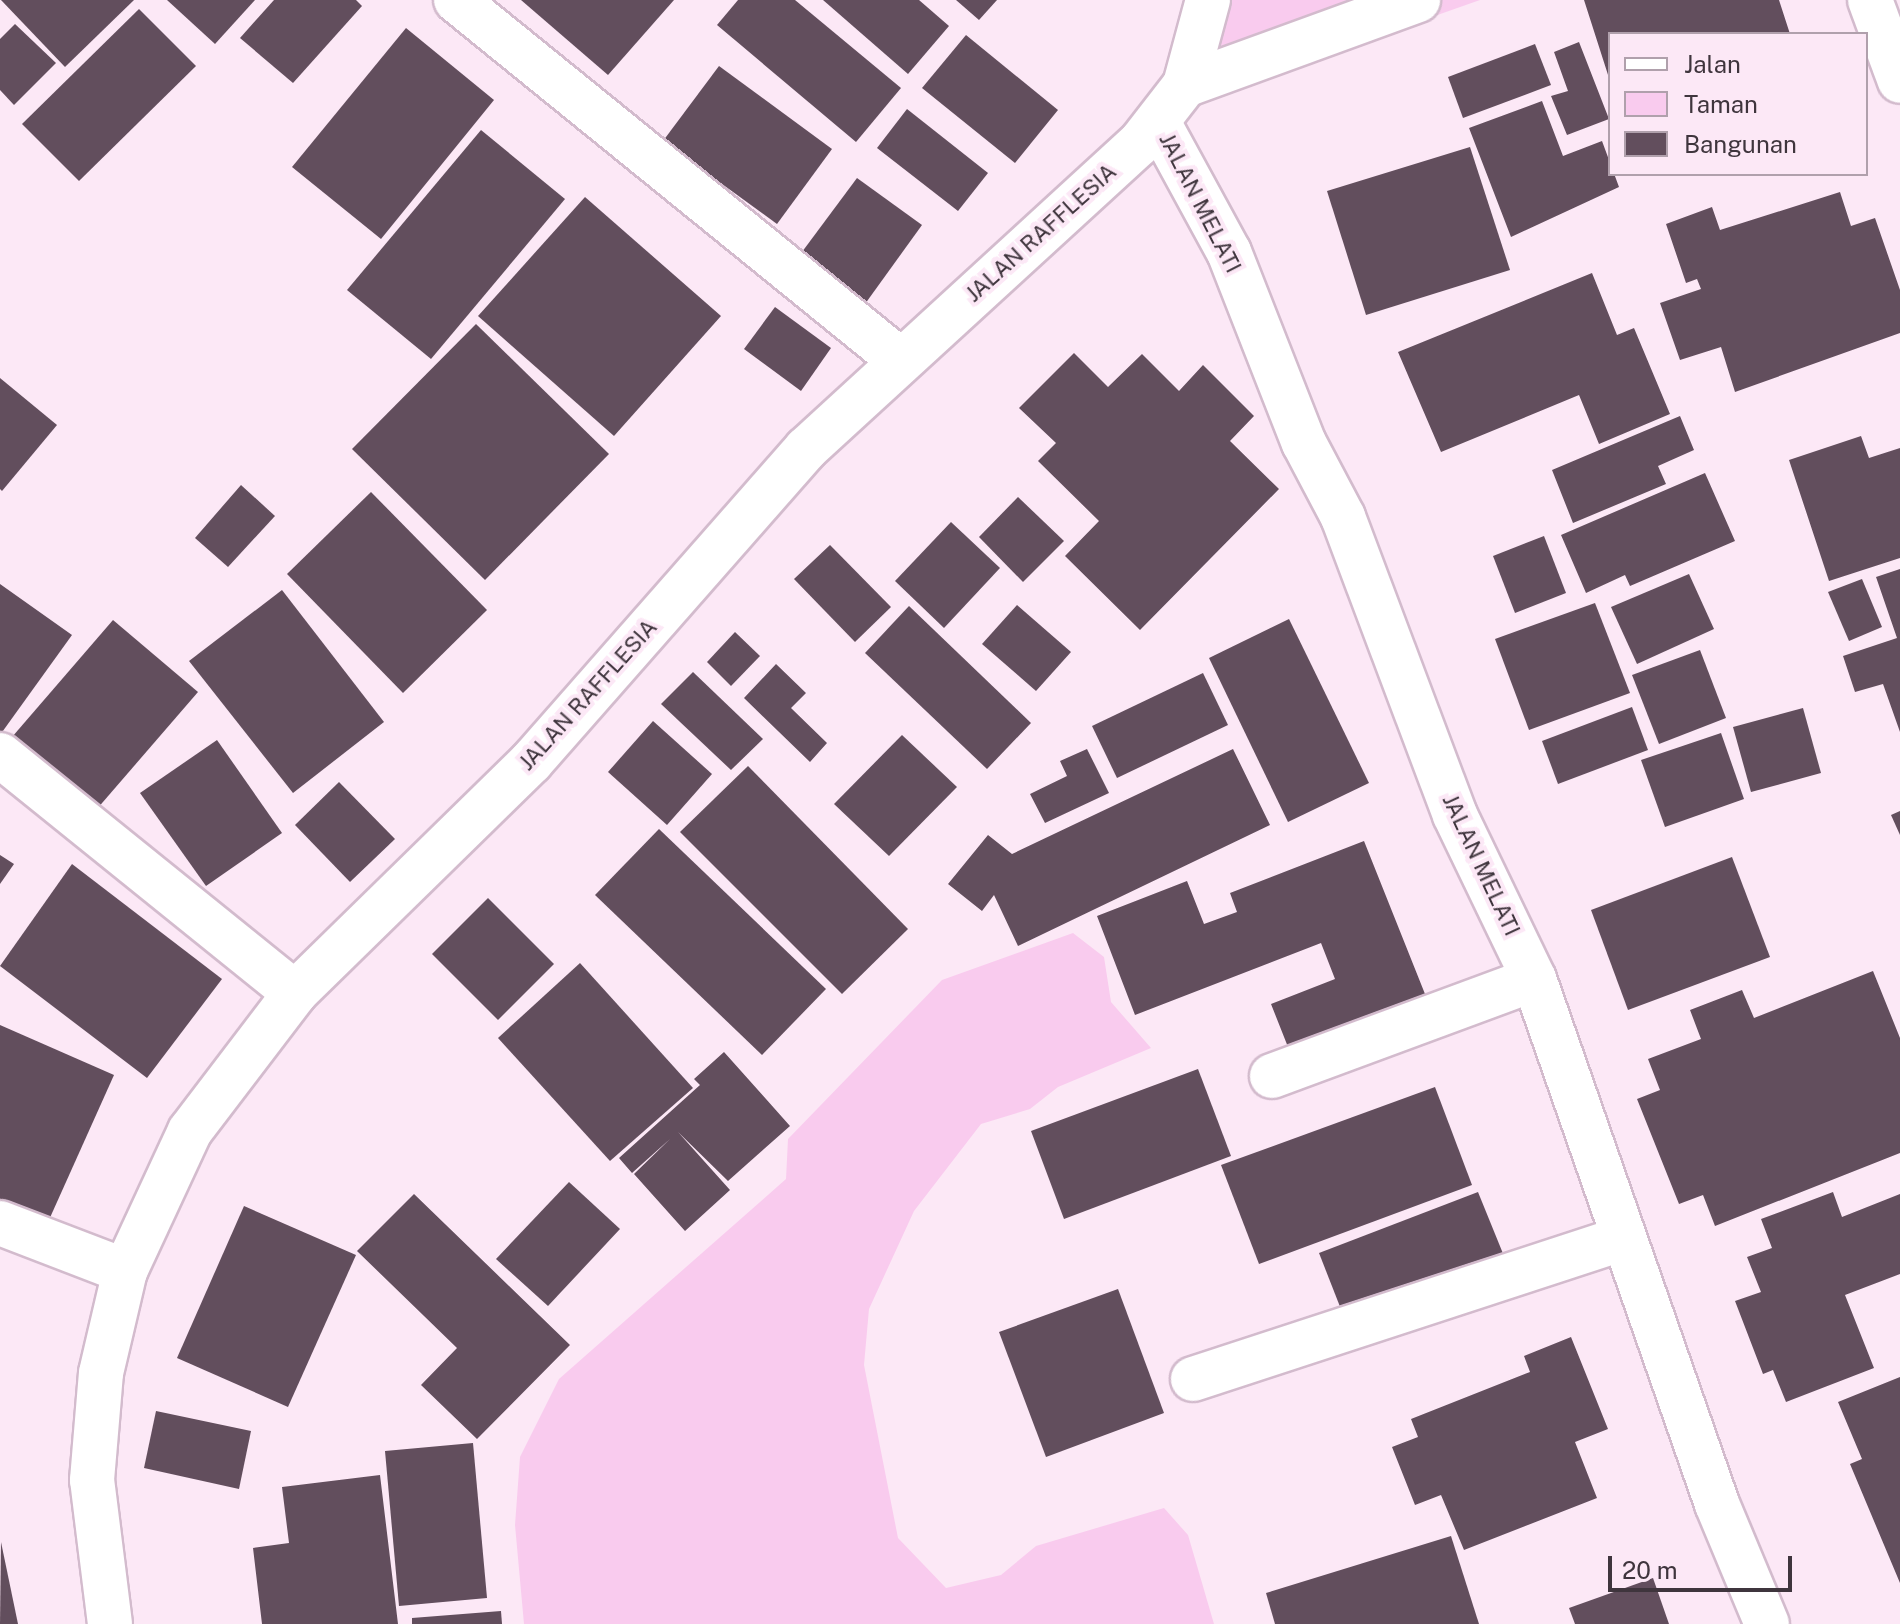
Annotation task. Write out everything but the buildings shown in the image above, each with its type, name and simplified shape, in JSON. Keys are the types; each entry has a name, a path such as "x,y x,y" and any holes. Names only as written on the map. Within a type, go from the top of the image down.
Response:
{"street":[{"path":"456,0 901,361"},
{"path":"1185,85 1208,0"},
{"path":"1185,85 1418,0"},
{"path":"1870,0 1900,81"},
{"name":"JALAN RAFFLESIA","path":"110,1624 92,1480 101,1373 125,1271 190,1131 295,993 531,762 806,449 1158,122 1185,85"},
{"name":"JALAN MELATI","path":"1158,122 1229,252 1304,443 1343,517 1455,815 1534,979 1624,1238 1767,1624"},
{"path":"0,755 295,993"},
{"path":"1272,1076 1534,979"},
{"path":"0,1223 125,1271"},
{"path":"1193,1379 1624,1238"}],"green space":[{"path":"1219,0 1480,0 1179,106"},
{"path":"1073,933 1104,957 1111,1002 1151,1048 1058,1087 1030,1109 981,1124 914,1211 869,1309 864,1365 898,1538 946,1588 1001,1575 1036,1546 1164,1508 1188,1535 1214,1624 524,1624 515,1525 520,1457 559,1379 786,1179 788,1139 942,980"}]}
